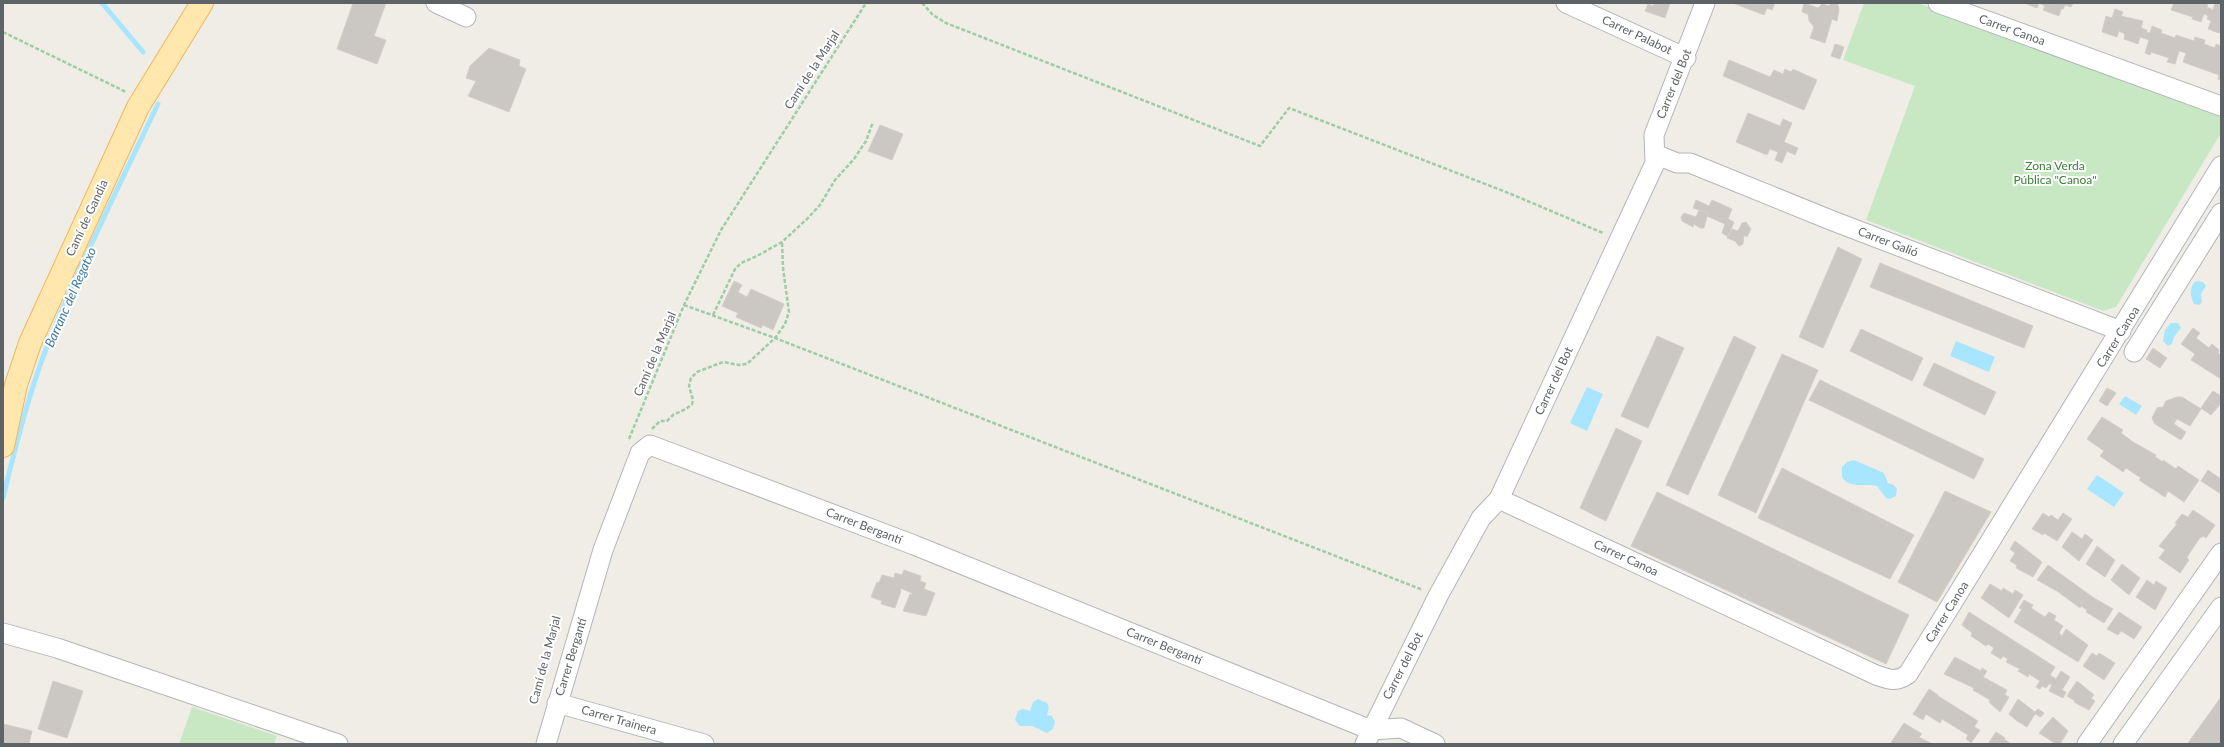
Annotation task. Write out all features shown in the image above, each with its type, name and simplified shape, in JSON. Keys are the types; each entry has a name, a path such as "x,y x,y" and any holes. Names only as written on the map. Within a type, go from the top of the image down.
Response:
{"main road":[{"name":"Camí de Gandia","path":"3,446 16,385 30,343 142,100 202,3"}],"street":[{"path":"436,3 466,17"},
{"name":"Carrer Palabot","path":"1566,3 1686,58"},
{"name":"Carrer del Bot","path":"1368,737 1438,596 1481,518 1499,499 1655,163 1653,144 1654,136 1686,58 1705,3"},
{"name":"Carrer Canoa","path":"1938,3 2221,106"},
{"name":"Carrer Galió","path":"1655,154 1677,162 1690,163 1832,221 2121,331"},
{"name":"Carrer Canoa","path":"1499,499 1876,675 1890,680 1898,680 1908,674 2121,331 2221,166"},
{"path":"2134,352 2221,213"},
{"name":"Carrer Bergantí","path":"546,744 603,550 640,453 650,445 914,545 1368,737"},
{"path":"2087,744 2221,553"},
{"path":"2123,744 2221,607"},
{"path":"3,633 57,648 338,744"},
{"name":"Carrer Trainera","path":"557,703 704,744"},
{"path":"1368,737 1401,728 1435,744"}],"path":[{"name":"Camí de la Marjal","path":"628,440 684,305 721,230 866,3"},
{"path":"922,3 933,14 946,23 1260,146 1289,108 1504,192 1619,239"},
{"path":"3,32 142,100"},
{"path":"713,315 735,269 741,262 757,256 782,242 820,205 835,180 854,159 866,141 873,122"},
{"path":"650,445 653,426 660,421 667,421 672,414 686,410 692,404 693,400 689,390 691,378 702,370 722,362 739,365 747,364 775,338 785,324 790,312 783,268 782,242"},
{"path":"684,305 775,338 1438,596"}],"green space":[{"name":"Zona Verda Pública \"Canoa\"","path":"1864,3 1918,3 2221,114 2221,133 2116,307 2103,311 1866,220 1915,86 1843,60"},
{"path":"192,707 277,736 274,744 179,744"}],"water":[{"path":"2196,281 2203,282 2206,286 2201,294 2202,302 2199,305 2194,304 2191,295 2192,286"},
{"path":"2171,323 2178,323 2181,328 2174,337 2172,344 2168,346 2163,341 2165,330"},
{"path":"1956,341 1995,357 1989,372 1950,356"},
{"path":"1587,387 1603,394 1587,431 1570,423"},
{"path":"2125,396 2142,406 2136,415 2119,404"},
{"path":"1854,460 1884,473 1888,483 1894,485 1897,489 1896,496 1890,499 1886,498 1877,486 1858,485 1845,481 1842,477 1842,467 1847,462"},
{"path":"2097,475 2124,493 2114,507 2087,489"},
{"path":"1038,699 1047,703 1049,708 1047,715 1052,716 1055,722 1053,729 1047,733 1032,726 1020,726 1015,720 1018,711 1023,709 1030,711 1033,702"}],"building":[{"path":"353,3 386,3 374,36 386,40 377,64 337,49"},
{"path":"1654,3 1670,3 1665,18 1645,11 1648,4 1653,6"},
{"path":"1733,3 1775,3 1772,10 1767,8 1764,15"},
{"path":"1804,3 1818,8 1822,4 1829,6 1831,3 1837,3 1839,10 1837,21 1832,19 1825,43 1810,38 1814,27 1809,21 1808,14 1802,12"},
{"path":"2024,3 2039,3 2037,8"},
{"path":"2039,3 2073,3 2071,7 2065,5 2063,9 2061,9 2059,16 2043,10 2045,6"},
{"path":"2174,3 2208,3 2207,7 2213,10 2215,3 2221,3 2221,31 2219,33 2208,29 2211,21 2207,19 2208,16 2204,14 2201,22 2192,19 2193,17 2171,10"},
{"path":"2115,9 2123,12 2121,16 2143,21 2141,28 2147,30 2146,32 2150,33 2152,26 2162,30 2161,33 2175,38 2176,35 2194,41 2195,37 2205,40 2204,44 2215,48 2216,44 2221,46 2221,80 2218,79 2219,75 2183,62 2186,53 2179,51 2175,64 2167,62 2169,58 2151,52 2150,55 2145,53 2149,40 2140,37 2138,44 2124,39 2125,34 2119,31 2117,37 2102,32 2106,16 2112,18"},
{"path":"1835,44 1844,47 1840,59 1831,56"},
{"path":"489,48 520,60 519,66 526,69 509,112 468,96 476,81 466,78 470,66"},
{"path":"1729,60 1770,77 1774,70 1783,74 1785,69 1791,72 1793,69 1817,80 1804,110 1723,76"},
{"path":"1748,113 1780,126 1783,119 1792,123 1784,142 1798,148 1795,155 1787,151 1782,163 1775,160 1778,152 1770,149 1767,155 1736,142"},
{"path":"880,125 903,134 892,160 868,151"},
{"path":"1696,200 1709,206 1712,200 1732,209 1728,219 1734,222 1728,237 1722,233 1725,224 1707,216 1708,213 1693,208"},
{"path":"1699,210 1708,213 1704,228 1700,228 1694,224 1693,227 1682,221 1681,217 1684,213 1696,217"},
{"path":"1746,222 1751,229 1747,237 1744,235 1743,244 1739,246 1735,241 1727,238 1732,229 1738,231 1742,223"},
{"path":"1838,247 1862,259 1823,348 1799,337"},
{"path":"1880,263 2033,326 2024,348 1870,287"},
{"path":"734,281 742,285 738,292 747,297 751,289 784,304 773,330 763,325 761,328 736,317 738,313 722,306"},
{"path":"2193,328 2200,333 2196,338 2209,348 2212,344 2219,350 2218,353 2221,355 2221,379 2191,360 2195,354 2181,344"},
{"path":"1861,329 1923,358 1912,381 1850,351"},
{"path":"1657,336 1684,348 1648,428 1621,416"},
{"path":"1734,336 1756,347 1688,495 1666,485"},
{"path":"2153,348 2167,358 2160,368 2146,359"},
{"path":"1782,354 1818,370 1756,513 1718,495"},
{"path":"1934,363 1996,392 1985,415 1923,385"},
{"path":"1820,380 1984,459 1974,479 1809,400"},
{"path":"2107,388 2116,393 2107,406 2099,401"},
{"path":"2213,391 2221,396 2221,402 2218,407 2207,399"},
{"path":"2177,397 2182,397 2201,409 2190,426 2177,419 2174,424 2186,432 2181,440 2155,424 2152,418 2157,408 2163,407 2166,401"},
{"path":"2207,399 2218,407 2211,415 2201,408"},
{"path":"2102,417 2123,430 2121,433 2133,442 2156,455 2155,457 2163,462 2163,460 2176,469 2178,466 2199,480 2184,502 2168,491 2165,497 2139,480 2141,478 2126,468 2123,472 2100,456 2104,451 2087,439"},
{"path":"1616,428 1642,441 1606,521 1580,508"},
{"path":"1782,468 1914,535 1890,579 1758,518"},
{"path":"2208,470 2221,479 2221,494 2201,481"},
{"path":"1945,491 1991,512 1937,602 1898,582"},
{"path":"1657,492 1909,615 1886,664 1631,546"},
{"path":"2193,510 2215,525 2206,538 2203,536 2199,539 2187,558 2189,560 2180,573 2159,558 2165,550 2159,546 2177,524 2175,523 2182,514 2188,517"},
{"path":"2043,513 2049,517 2051,515 2058,520 2063,513 2072,519 2057,541 2044,533 2043,535 2032,529"},
{"path":"2072,532 2082,539 2085,534 2093,540 2079,561 2062,547"},
{"path":"2015,541 2042,562 2033,577 2016,568 2017,565 2010,561 2015,553 2010,549"},
{"path":"2097,546 2115,560 2105,577 2086,564"},
{"path":"2122,564 2140,578 2129,595 2111,580"},
{"path":"2048,565 2094,598 2113,609 2104,623 2086,612 2087,610 2081,606 2080,608 2057,591 2037,580"},
{"path":"904,570 921,576 920,581 926,583 924,589 935,593 926,616 903,611 910,594 912,595 912,593 900,588 901,591 895,608 881,604 882,601 871,597 877,582 879,583 882,575 894,578 895,573 902,575"},
{"path":"2147,580 2154,585 2156,581 2167,588 2155,610 2136,597"},
{"path":"1990,584 2002,591 2003,588 2013,594 2015,590 2023,595 2009,618 1981,598"},
{"path":"2024,600 2033,605 2031,608 2045,617 2049,612 2056,616 2054,620 2063,626 2059,633 2062,636 2066,629 2088,645 2078,662 2014,622 2022,609 2019,608"},
{"path":"1969,612 2055,667 2050,675 2056,679 2061,671 2070,677 2062,690 2066,692 2063,698 2049,691 2052,685 2049,684 2046,688 2042,686 2040,689 2036,687 2040,681 2029,674 2028,677 2018,671 2020,669 2006,662 2008,659 2003,656 2001,659 1991,653 1994,648 1988,644 1986,646 1971,636 1972,633 1962,625"},
{"path":"2119,612 2142,627 2134,639 2121,631 2118,635 2107,629"},
{"path":"2092,653 2097,656 2099,653 2115,663 2104,680 2083,666"},
{"path":"1955,657 1981,671 1982,668 1987,671 1983,677 2007,690 2005,695 2009,697 2000,712 1989,702 1990,700 1973,690 1974,688 1944,674"},
{"path":"53,681 83,691 67,738 38,729"},
{"path":"2077,681 2094,695 2091,698 2095,701 2089,710 2074,702 2075,701 2067,696"},
{"path":"1929,689 1978,721 1974,727 1980,730 1971,743 1966,739 1968,735 1942,719 1940,723 1926,714 1923,720 1913,714"},
{"path":"2221,697 2221,744 2189,744 2188,743"},
{"path":"2018,699 2035,712 2038,709 2044,713 2041,717 2035,714 2027,727 2009,714"},
{"path":"2053,717 2068,731 2060,744 2056,744 2039,733"},
{"path":"1904,723 1922,734 1919,737 1932,744 1890,744"},
{"path":"3,724 32,731 29,744 3,744"},
{"path":"1996,732 2005,738 2004,739 2011,744 1988,744"}],"waterway":[{"name":"Barranc del Regatxo","path":"102,3 143,52"},
{"name":"Barranc del Regatxo","path":"3,498 26,410 47,345 93,241 158,104"}]}
